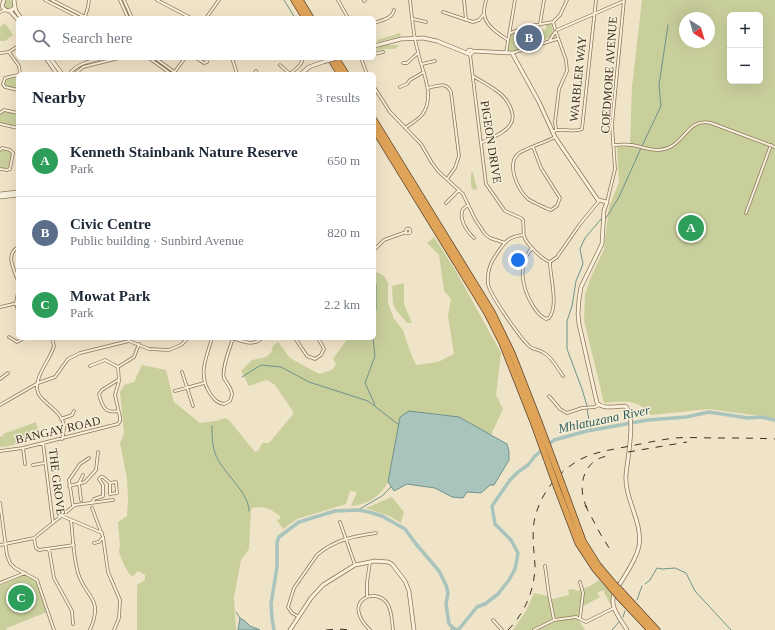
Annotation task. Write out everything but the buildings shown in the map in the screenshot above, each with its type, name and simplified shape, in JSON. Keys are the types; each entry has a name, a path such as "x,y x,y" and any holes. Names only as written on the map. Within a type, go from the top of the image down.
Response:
{"highway":[{"path":"294,0 304,16"},
{"path":"300,0 310,16"},
{"path":"331,60 339,72"},
{"path":"338,60 345,72"},
{"path":"376,123 492,312 512,353 578,543 592,565 657,630"},
{"path":"376,132 487,313 502,343 536,423"},
{"path":"621,594 650,630"}],"street":[{"path":"3,0 1,8 10,11 16,18"},
{"path":"45,0 76,16"},
{"path":"52,0 81,16"},
{"path":"86,16 89,0"},
{"path":"120,0 127,16"},
{"path":"124,0 131,16"},
{"path":"157,0 187,16"},
{"path":"207,16 219,0"},
{"path":"338,0 347,16"},
{"path":"405,128 418,118 425,110 428,88 418,53 410,0"},
{"path":"464,0 466,20"},
{"path":"486,0 484,14 491,27 508,40"},
{"path":"506,53 515,0"},
{"path":"540,24 544,0"},
{"path":"509,33 540,24 553,22 560,15 567,0"},
{"name":"WARBLER WAY","path":"552,132 556,129 577,131 582,129 596,0"},
{"path":"549,40 556,31 624,0"},
{"name":"COEDMORE AVENUE","path":"599,405 594,391 578,314 581,287 602,244 604,210 615,169 612,125 624,0"},
{"path":"10,11 15,2"},
{"path":"15,2 15,10 20,16"},
{"path":"0,12 5,10"},
{"path":"376,22 391,16 394,10"},
{"path":"443,12 475,22 484,14"},
{"path":"413,19 426,22"},
{"path":"553,22 557,39 566,60 567,71 559,89 555,122 556,129"},
{"path":"376,45 394,40 415,38 432,39 471,54 512,53 549,40 557,39"},
{"path":"0,54 9,52 16,47"},
{"path":"9,52 19,65 19,72"},
{"path":"376,54 384,52"},
{"path":"403,63 408,63 418,53"},
{"path":"512,53 539,102 555,137 599,200 607,202"},
{"name":"PIGEON DRIVE","path":"471,54 487,187 505,211 524,220 524,235"},
{"path":"48,60 60,72"},
{"path":"51,60 56,72"},
{"path":"71,72 81,64 96,60"},
{"path":"77,72 83,67 111,60"},
{"path":"152,60 171,72"},
{"path":"157,60 172,72"},
{"path":"175,72 184,60"},
{"path":"199,60 204,63 207,62 206,60"},
{"path":"232,60 236,72"},
{"path":"293,72 298,69 302,60"},
{"path":"302,72 309,67 330,60"},
{"path":"361,60 366,72"},
{"path":"422,64 435,61"},
{"path":"280,65 288,72"},
{"path":"400,87 424,72"},
{"path":"16,76 5,78 3,84 5,87 16,90"},
{"path":"473,76 500,93 509,104 512,114 512,121 508,128 481,143"},
{"path":"428,88 444,85 448,86 452,92 459,156 455,168 447,179"},
{"path":"376,90 390,112 421,144 432,163 459,190 485,234 490,238 505,243"},
{"path":"0,113 4,110 16,113"},
{"path":"613,145 630,145 650,150 665,149 674,144 692,127 701,122 711,123 775,147"},
{"path":"0,124 16,128"},
{"path":"533,147 541,168 560,198 556,206 551,210 528,199 514,177 514,161 517,154 555,137"},
{"path":"746,213 771,145"},
{"path":"0,150 2,148 10,150 13,153 10,169 0,169"},
{"path":"446,203 459,190"},
{"path":"0,196 16,194"},
{"path":"550,262 557,257 599,200"},
{"path":"468,205 462,209 461,216 469,233 474,238"},
{"path":"376,248 384,240 406,232"},
{"path":"550,262 544,260 532,248 526,241 524,235 513,236 505,243 491,262 488,276 490,288 510,323 531,348 545,353 563,376"},
{"path":"532,248 525,262 522,276 523,283 528,299 540,315 546,319 551,315 554,297 550,262"},
{"path":"16,249 12,252 11,260 16,275"},
{"path":"0,307 16,303"},
{"path":"9,337 17,342 20,340"},
{"path":"53,340 54,349 40,375 38,392 40,397 53,407 61,419 64,427 62,439"},
{"path":"0,405 38,383 56,376 68,359 75,355 117,343 130,341 149,349 164,350 177,347 186,340"},
{"path":"211,340 203,368 204,382 207,389 218,402 224,404 231,399 232,392 224,379 223,373 232,340"},
{"path":"245,340 254,343 259,340"},
{"path":"296,340 307,356 312,359 317,358 322,354 323,347 320,340"},
{"path":"118,367 134,357 139,344"},
{"path":"90,366 104,360 118,367"},
{"path":"118,367 119,379 115,394 118,411 111,412 107,410 99,394 102,390 119,379"},
{"path":"182,372 193,406"},
{"path":"0,378 8,373"},
{"path":"175,391 204,382"},
{"path":"549,396 560,409 567,413 582,408 596,407 599,405 603,407 625,406 628,409 631,429 626,480 640,542 635,558 612,602 627,630"},
{"path":"61,419 72,415 74,411"},
{"name":"BANGAY ROAD","path":"0,451 43,444 112,426 120,422 118,411"},
{"name":"THE GROVE","path":"43,444 53,523"},
{"path":"23,448 25,464"},
{"path":"70,486 86,481 97,469 98,452"},
{"path":"73,506 69,480 78,465 89,458"},
{"path":"33,465 45,463"},
{"path":"81,500 79,484 83,475"},
{"path":"92,503 94,499 103,496 103,485 99,479 100,477 103,477 110,483 110,493 112,494 118,492 116,482 110,483"},
{"path":"0,545 34,538 73,506 113,500"},
{"path":"0,503 10,563 15,568 37,580 54,630"},
{"path":"92,508 102,533 108,572 120,600 119,618 114,630"},
{"path":"62,516 102,533"},
{"path":"71,520 79,574 95,605 94,619 90,630"},
{"path":"340,522 355,565"},
{"path":"299,617 292,613 288,607 294,588 317,555 322,550 346,538 376,533"},
{"path":"94,543 99,542 103,537"},
{"path":"34,538 36,548 38,550 74,545"},
{"path":"49,549 54,578 72,611 73,624"},
{"path":"367,597 367,582 370,561"},
{"path":"290,630 306,604 318,590 330,580 355,565 370,561 390,562 405,581 410,597 414,630"},
{"path":"545,566 548,595 554,620"},
{"path":"0,583 25,573"},
{"path":"580,582 583,593 580,618"},
{"path":"370,630 360,618 358,612 359,604 367,597 380,597 387,603 393,630"},
{"path":"534,630 554,620 580,618 586,622 614,608"},
{"path":"493,620 502,630"}],"green space":[{"path":"7,0 11,0 13,1 13,9 7,10 4,7 4,3"},
{"path":"642,0 775,0 775,418 709,409 651,415 635,403 624,401 604,403 584,320 585,295 590,279 604,249 609,207 619,182 617,147 630,146 632,87"},
{"path":"5,23 13,35 5,41 0,41 0,27"},
{"path":"546,24 551,24 553,28 549,38 513,53 507,52 510,33 517,31 519,40 524,47 541,36 537,31 546,29"},
{"path":"400,33 401,36 378,42 377,40"},
{"path":"386,45 399,46 394,49 376,51 376,48"},
{"path":"16,76 16,88 4,85 5,78"},
{"path":"3,111 16,114 16,127 0,123 0,113"},
{"path":"0,150 11,150 12,152 10,168 8,169 0,168"},
{"path":"473,172 476,190 472,189 471,185 471,173"},
{"path":"434,237 457,273 501,353 496,395 503,409 491,435 459,417 400,417 388,482 382,492 373,499 363,504 351,506 357,492 350,491 346,504 297,519 283,529 276,519 279,520 280,516 276,513 269,509 260,507 252,508 249,549 241,560 234,597 236,630 137,630 137,585 145,580 145,575 138,571 133,576 130,575 119,552 120,545 118,522 127,516 128,501 127,479 120,443 124,433 120,392 124,385 134,382 142,365 166,370 174,402 200,423 225,418 229,420 255,452 259,450 262,443 269,443 294,413 275,385 267,380 249,386 241,371 252,360 266,357 271,353 273,346 278,342 290,358 319,374 332,370 336,364 333,359 347,340 376,340 377,272 384,276 388,283 388,303 394,319 403,330 416,365 438,362 454,354 448,316 451,299 444,291 439,255 427,243"},
{"path":"404,283 404,304 412,323 407,323 396,310 393,303 392,286"},
{"path":"36,422 40,438 9,446 3,434"},
{"path":"3,435 9,446 0,447 0,437"},
{"path":"392,497 404,512 401,523 389,516 366,508"},
{"path":"25,574 36,580 47,612 7,628 6,630 0,630 0,585"},
{"path":"599,580 613,595 612,606 603,590 597,593 600,597 580,608 578,619 585,630 513,630 526,611 534,593 548,596 549,600 569,595 568,590 574,589 577,591 591,586"}],"water":[{"path":"409,411 459,417 507,444 509,460 494,485 490,485 481,493 467,492 463,498 452,497 435,488 407,484 394,491 388,482 400,417"},
{"path":"240,618 250,626 260,630 238,630"}],"waterway":[{"path":"284,0 294,16"},
{"path":"606,218 619,197 661,106 659,85 668,25"},
{"path":"587,406 567,349 567,321 572,306 576,281 583,264 580,249 585,238 602,218"},
{"path":"376,284 376,308"},
{"path":"373,340 375,356 365,383 375,405"},
{"path":"242,377 261,365 281,367 309,382 368,401 399,425"},
{"path":"587,409 591,431"},
{"name":"Mhlatuzana River","path":"274,630 271,604 277,567 277,542 279,537 299,522 335,511 358,510 382,516 405,529 439,571 448,593 446,604 449,624 456,630 459,629 477,607 485,604 498,594 509,580 515,569 518,553 511,540 495,524 492,506 510,480 554,440 587,431 648,420 686,417 709,412 748,418 761,417 775,420"},
{"path":"212,426 213,443 218,460 245,496 249,511"},
{"path":"358,510 382,496 391,487"},
{"path":"645,584 650,580 657,568 675,568 686,573 695,591 731,630"},
{"path":"637,600 642,586"},
{"path":"623,617 625,611"},
{"path":"236,612 240,618"},
{"path":"612,630 619,622"},
{"name":"Mhlatuzana River","path":"451,630 452,626"}],"railway":[{"path":"508,630 524,608 531,592 535,574 533,528 536,512 550,485 572,464 586,457 603,452 675,438 775,439"},
{"path":"628,452 687,442"},
{"path":"587,508 582,492 584,476 592,463 607,456"},
{"path":"585,505 611,551"},
{"path":"326,630 351,630"}],"place":[{"name":"Civic Centre","path":"529,38"},
{"name":"Kenneth Stainbank Nature Reserve","path":"691,228"},
{"name":"Mowat Park","path":"21,598"}]}
